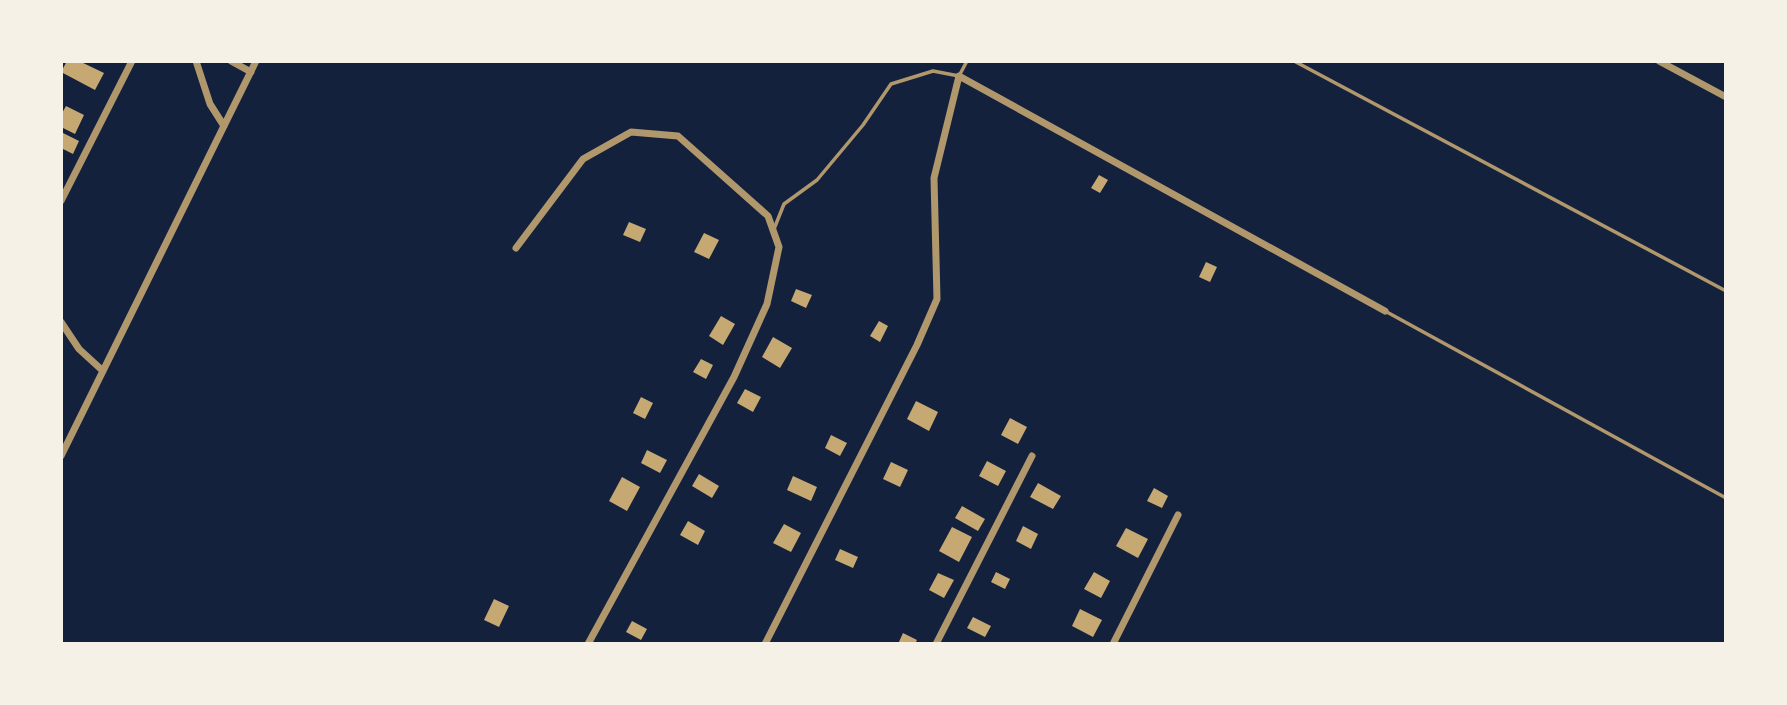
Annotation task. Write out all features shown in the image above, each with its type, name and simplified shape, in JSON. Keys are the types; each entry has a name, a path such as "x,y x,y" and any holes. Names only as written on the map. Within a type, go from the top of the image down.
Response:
{"street":[{"path":"61,201 132,61"},
{"path":"196,61 210,104 224,126"},
{"path":"230,61 251,72"},
{"path":"61,456 256,61"},
{"path":"1659,61 1726,97"},
{"path":"765,644 917,345 937,299 934,178 959,76 1385,311"},
{"path":"516,248 583,159 631,132 678,136 768,216 779,247 767,304 734,377 588,644"},
{"path":"61,322 79,349 103,371"},
{"path":"936,644 1032,456"},
{"path":"1113,644 1178,515"}],"lane":[{"path":"773,231 784,205 817,180 863,125 891,85 933,71 959,76 967,61"},
{"path":"1294,61 1726,291"},
{"path":"1385,311 1726,498"}],"building":[{"path":"67,61 79,61 104,73 95,90 61,72"},
{"path":"66,106 84,115 75,134 61,127 61,115"},
{"path":"61,132 79,141 73,154 61,148"},
{"path":"1099,175 1108,180 1100,193 1091,188"},
{"path":"629,222 646,229 640,242 623,235"},
{"path":"704,233 719,240 709,259 694,252"},
{"path":"1206,262 1217,267 1210,282 1199,277"},
{"path":"796,289 812,295 806,308 791,301"},
{"path":"721,316 735,324 723,345 709,336"},
{"path":"879,321 888,326 880,342 870,336"},
{"path":"773,337 792,348 780,368 762,357"},
{"path":"701,359 713,365 706,379 693,372"},
{"path":"745,389 761,397 753,412 737,403"},
{"path":"641,397 653,403 645,419 633,413"},
{"path":"916,401 938,412 929,431 907,419"},
{"path":"1010,418 1027,427 1018,444 1001,435"},
{"path":"831,435 847,443 840,456 825,448"},
{"path":"647,450 667,460 660,473 641,463"},
{"path":"987,461 1006,471 998,486 979,476"},
{"path":"891,462 908,470 900,487 883,479"},
{"path":"699,474 719,486 712,498 692,486"},
{"path":"793,476 817,487 811,501 787,490"},
{"path":"622,477 640,487 627,511 609,501"},
{"path":"1038,483 1061,496 1053,509 1030,497"},
{"path":"1154,488 1168,496 1162,508 1147,501"},
{"path":"962,506 985,519 978,531 955,518"},
{"path":"688,521 705,531 698,545 680,535"},
{"path":"784,524 801,533 791,552 773,543"},
{"path":"1023,526 1038,534 1031,549 1016,541"},
{"path":"952,527 972,537 959,562 939,551"},
{"path":"1126,528 1148,539 1138,558 1116,546"},
{"path":"840,549 858,557 853,568 835,560"},
{"path":"996,572 1010,579 1005,589 991,582"},
{"path":"1094,572 1110,581 1101,598 1084,589"},
{"path":"938,573 954,580 944,598 929,590"},
{"path":"494,599 509,606 499,627 484,620"},
{"path":"1080,609 1102,620 1093,637 1072,626"},
{"path":"973,617 991,626 985,637 967,628"},
{"path":"632,621 647,629 641,640 626,632"},
{"path":"903,633 917,640 915,644 898,644"}]}
